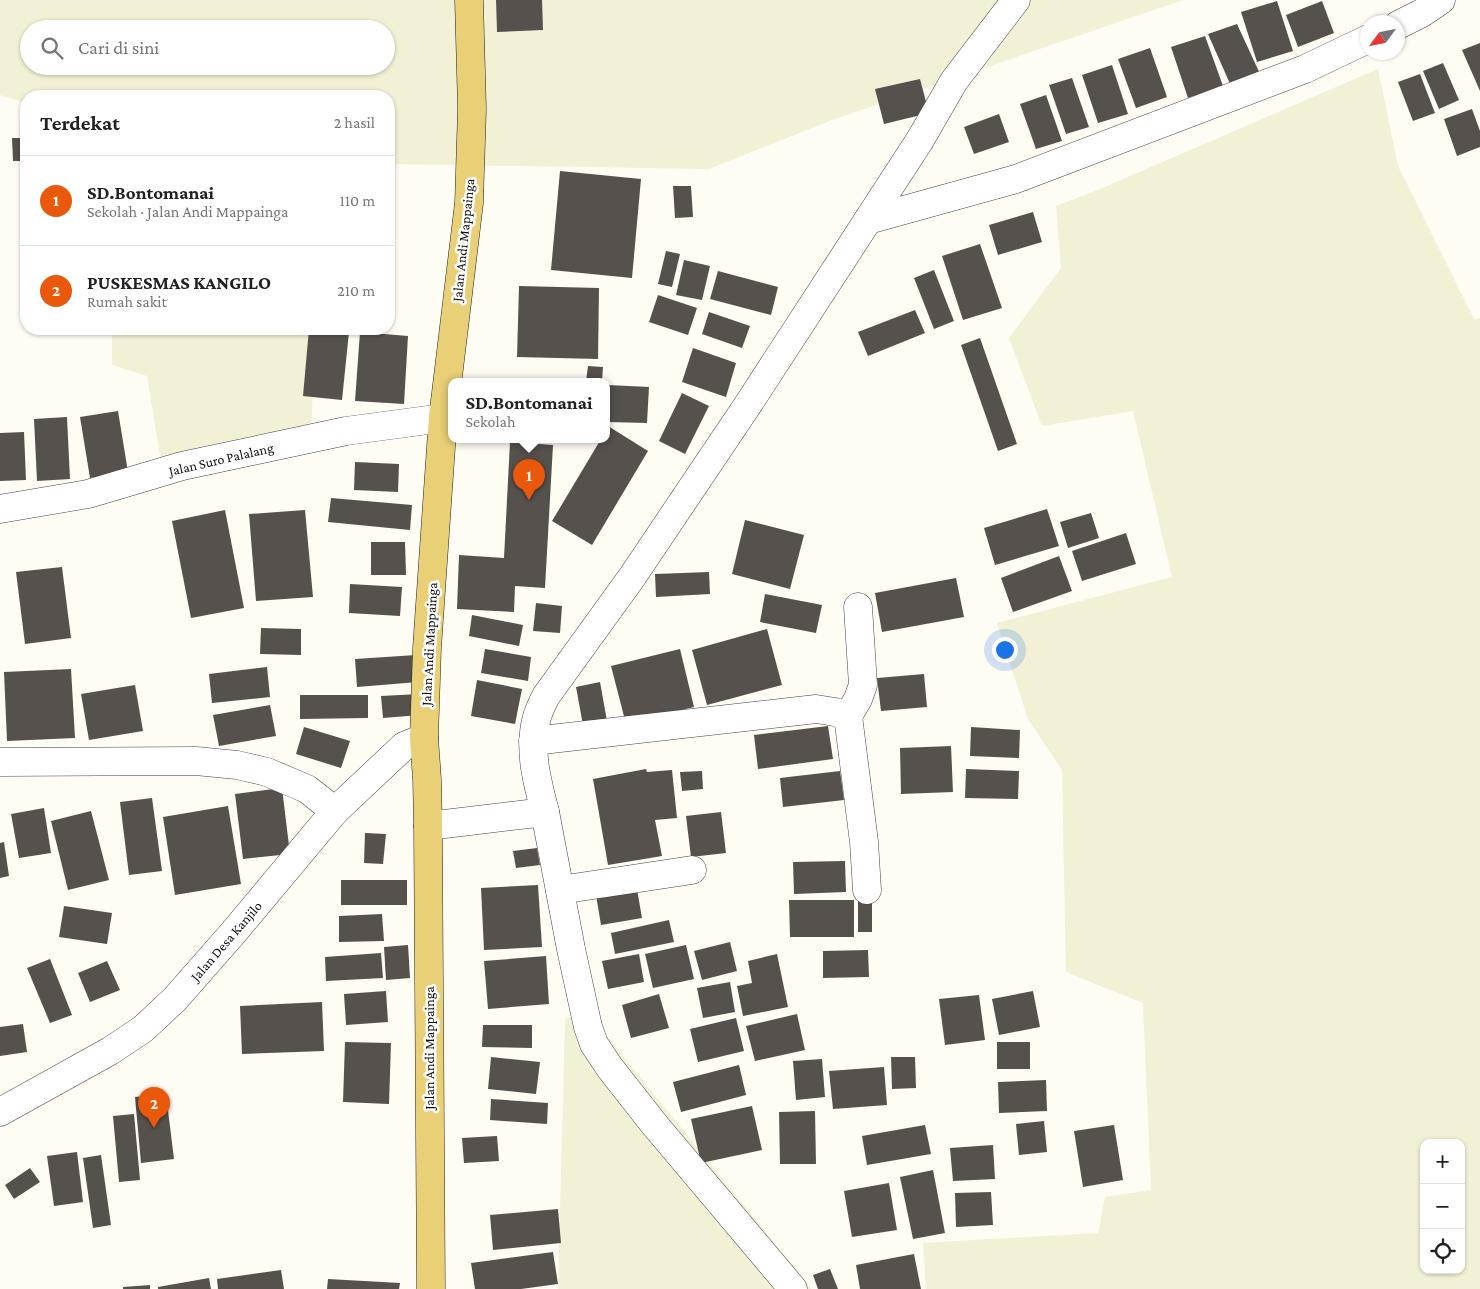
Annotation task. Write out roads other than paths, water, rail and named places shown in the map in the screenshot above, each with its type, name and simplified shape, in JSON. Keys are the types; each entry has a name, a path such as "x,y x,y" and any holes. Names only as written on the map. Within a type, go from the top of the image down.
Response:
{"main road":[{"name":"Jalan Andi Mappainga","path":"431,1289 428,826 424,738 427,648 443,418 469,203 472,109 469,0"}],"street":[{"path":"793,1289 654,1124 610,1068 594,1044 588,1027 534,766 533,741 537,716 546,696 632,577 749,403 920,140 954,81 1016,0"},
{"path":"1405,22 1441,0"},
{"path":"868,220 1016,179 1305,69 1360,43"},
{"name":"Jalan Suro Palalang","path":"0,509 88,494 182,466 346,431 443,418"},
{"path":"858,607 863,684 858,699 848,716 864,842 868,890"},
{"path":"533,741 816,709 848,716"},
{"name":"Jalan Desa Kanjilo","path":"0,1112 110,1051 143,1029 175,998 234,933 335,811 404,746 424,738"},
{"path":"0,762 186,761 237,765 267,772 307,789 335,811"},
{"path":"428,826 545,812"},
{"path":"560,890 692,870"}],"place":[{"name":"SD.Bontomanai","path":"529,500"},
{"name":"PUSKESMAS KANGILO","path":"154,1128"}]}
